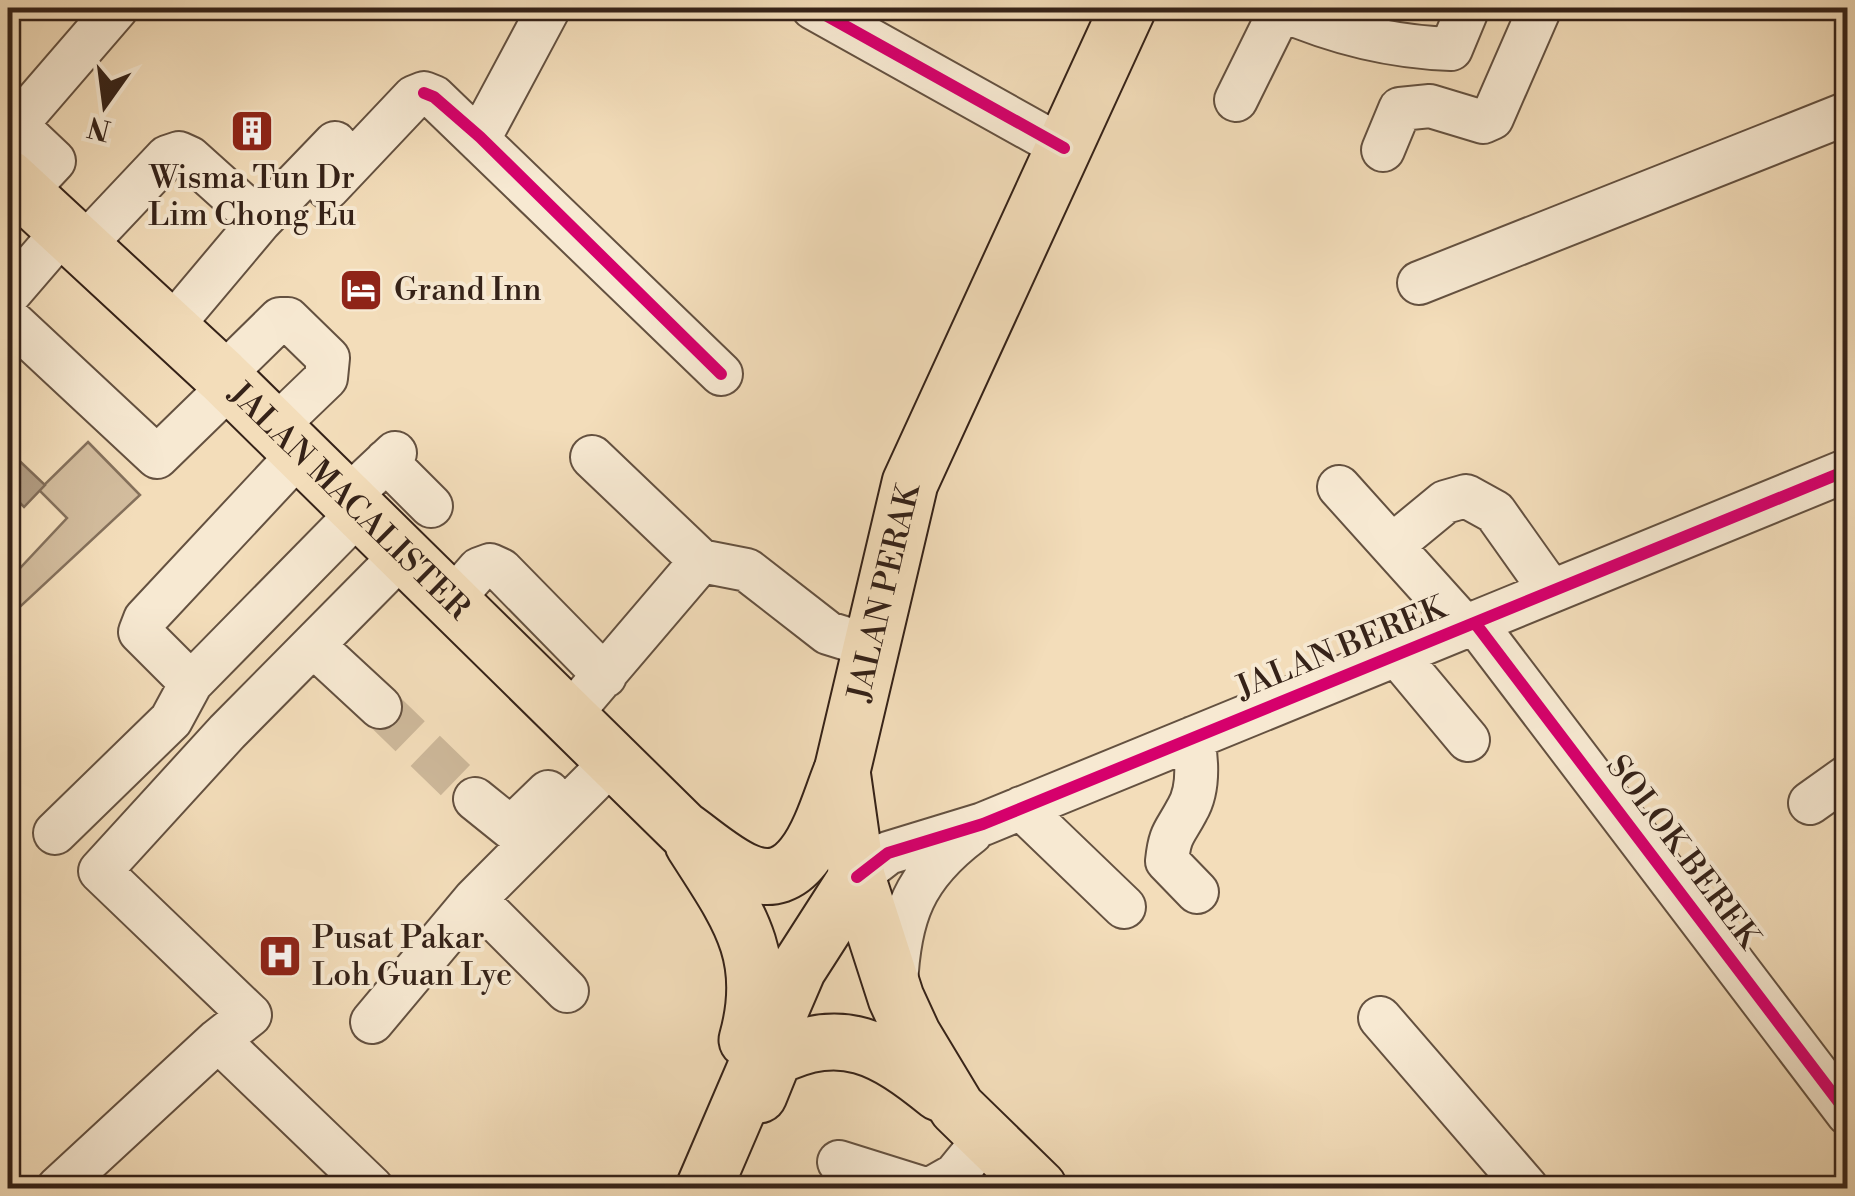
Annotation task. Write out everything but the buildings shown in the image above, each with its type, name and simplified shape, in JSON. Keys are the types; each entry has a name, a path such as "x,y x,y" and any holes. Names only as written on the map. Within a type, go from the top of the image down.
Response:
{"main road":[{"name":"JALAN PERAK","path":"856,877 842,771 910,483 1128,8"},
{"name":"JALAN MACALISTER","path":"36,211 170,328 403,554 466,585 592,740 683,829"},
{"path":"683,829 748,872 771,877 790,871 811,846 842,771"},
{"path":"683,829 743,927 754,955 758,988 736,1078 732,1120"},
{"path":"856,877 896,998 972,1122"},
{"path":"704,1188 798,968 856,877"},
{"path":"721,1188 774,1058 803,1044 844,1039 882,1053 972,1122 1038,1188"}],"street":[{"path":"8,294 54,161 16,126 117,8"},
{"path":"480,137 550,8"},
{"path":"814,8 1064,148"},
{"path":"1236,100 1279,8 1348,34 1420,48 1451,49 1468,8"},
{"path":"1383,150 1400,108 1430,106 1484,122 1492,118 1540,8"},
{"path":"328,188 424,93 434,97 480,137 721,374"},
{"path":"1419,282 1848,113"},
{"path":"170,328 260,220 335,144"},
{"path":"36,211 179,153 190,158 260,220"},
{"path":"8,318 157,457 280,319 288,319 328,358 326,378 287,441 145,620 140,632 146,642 190,683"},
{"path":"55,833 171,720 190,683 352,505 390,457 431,506"},
{"path":"592,457 702,561 747,570 828,633 870,646"},
{"name":"JALAN BEREK","path":"856,877 888,853 1002,816 1848,470"},
{"name":"SOLOK BEREK","path":"1339,486 1470,624 1848,1114"},
{"path":"1394,544 1446,502 1466,496 1495,512 1551,591"},
{"path":"58,1188 250,1015 100,871 227,732 403,554"},
{"path":"372,1022 475,900 592,740 612,667 702,561"},
{"path":"466,585 490,565 501,570 612,667"},
{"path":"314,646 380,708"},
{"path":"1397,654 1468,740"},
{"path":"1193,738 1196,780 1188,809 1170,832 1167,861 1197,892"},
{"path":"475,798 504,826 518,825 592,740"},
{"path":"1810,802 1848,776"},
{"path":"1002,816 1124,907"},
{"name":"JALAN BEREK","path":"896,998 897,958 916,889 936,860 1002,816"},
{"path":"475,900 567,991"},
{"path":"1380,1018 1526,1188"},
{"path":"218,1040 372,1188"},
{"path":"932,1188 955,1176 972,1122"},
{"path":"839,1162 922,1188"}],"shaded area":[{"path":"88,442 140,495 8,618 8,581 67,518 39,490"},
{"path":"8,450 45,485 24,507 8,491"}],"tunnel":[{"path":"380,707 475,799"}],"cycle path":[{"path":"813,8 1064,148"},
{"path":"424,93 434,97 480,137 721,374"},
{"path":"857,877 888,853 983,824 1848,470"},
{"path":"1475,623 1848,1114"}],"place":[{"name":"Wisma Tun Dr Lim Chong Eu","path":"252,131"},
{"name":"Grand Inn","path":"361,290"},
{"name":"Pusat Pakar Loh Guan Lye","path":"280,956"}]}
